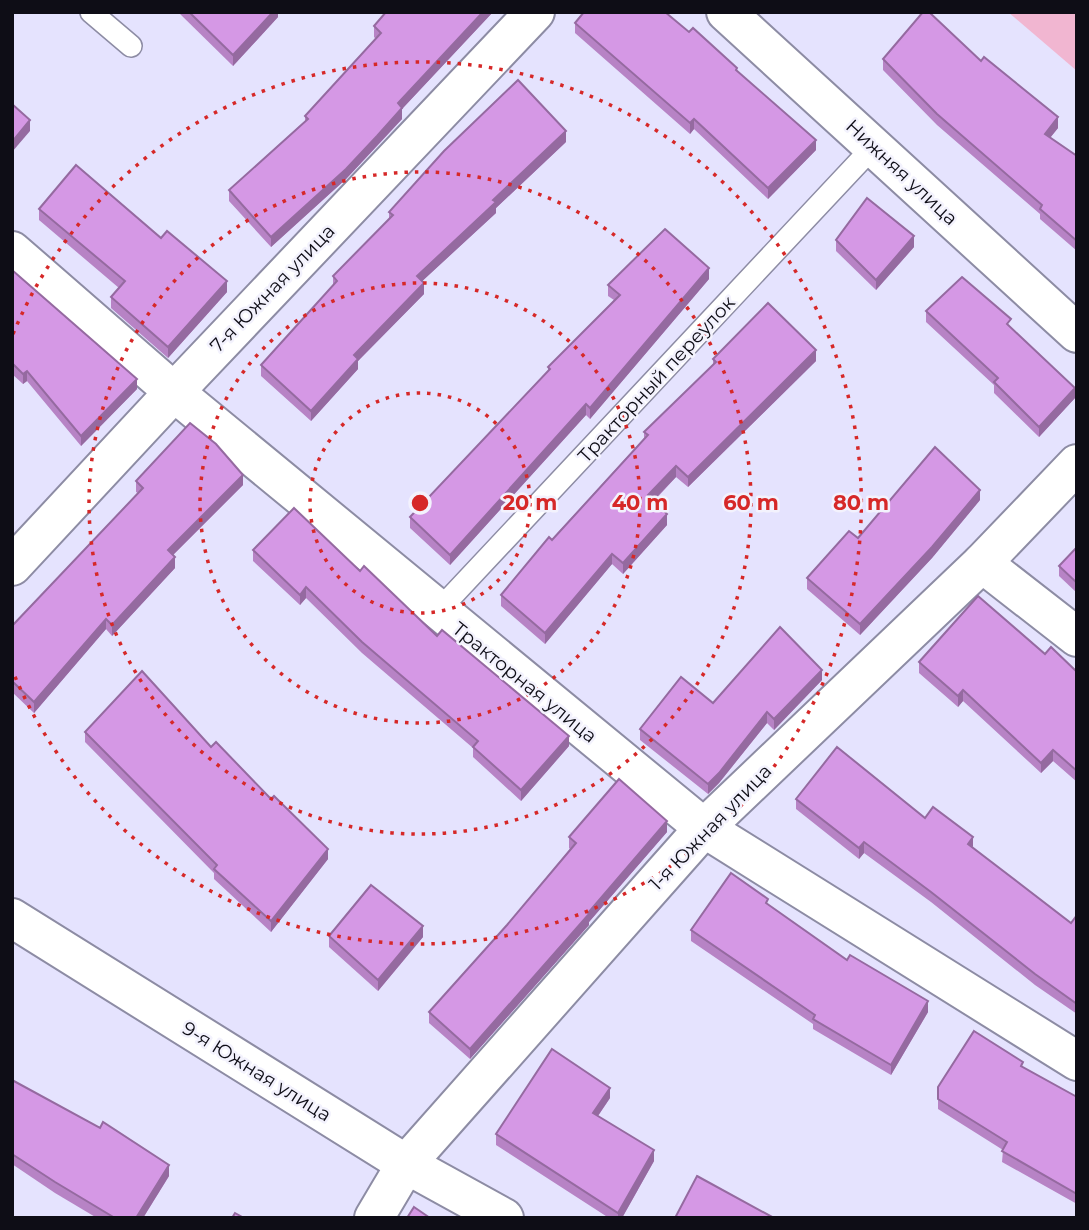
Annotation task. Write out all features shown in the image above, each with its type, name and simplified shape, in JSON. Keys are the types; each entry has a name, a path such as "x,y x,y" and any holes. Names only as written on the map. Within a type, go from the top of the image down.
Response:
{"street":[{"name":"7-я Южная улица","path":"12,566 535,12"},
{"name":"Нижняя улица","path":"726,12 1077,333"},
{"name":"Тракторная улица","path":"12,251 174,392 704,828 1077,1061"},
{"name":"1-я Южная улица","path":"374,1218 406,1164 704,828 982,563 1077,464"},
{"path":"982,563 1077,637"},
{"name":"9-я Южная улица","path":"12,918 406,1164 505,1218"}],"lane":[{"path":"91,12 131,46"},
{"name":"Тракторный переулок","path":"438,611 874,146"}],"shaded area":[{"path":"1008,12 1077,12 1077,71"}],"building":[{"path":"189,12 273,12 233,55"},
{"path":"386,12 483,12 398,103 402,108 346,169 271,237 229,190 308,119 305,116 381,33 374,26"},
{"path":"584,12 665,12 689,32 693,28 737,68 736,70 816,140 768,188 694,119 690,123 575,23"},
{"path":"923,12 929,12 981,61 984,57 1058,117 1045,134 1077,156 1077,241 1040,209 1042,205 937,114 883,59"},
{"path":"518,80 566,131 417,276 424,283 354,355 358,359 311,411 261,365 337,281 333,276 393,215 389,212 444,151"},
{"path":"12,104 30,120 12,142"},
{"path":"76,165 161,238 167,231 227,281 168,347 111,297 125,281 39,209"},
{"path":"867,198 914,236 876,280 836,240"},
{"path":"665,229 709,268 590,408 586,404 450,555 410,517 550,369 548,367 620,295 608,285"},
{"path":"12,270 137,379 81,436 27,371 23,374 12,363"},
{"path":"962,277 1011,319 1007,324 1075,388 1039,427 994,382 998,378 926,311"},
{"path":"768,303 816,350 688,477 676,466 648,495 667,514 623,563 612,554 545,633 501,595 549,537 552,540 648,435 644,432 716,362 713,359"},
{"path":"190,423 216,444 243,475 168,550 175,557 112,625 106,619 34,702 12,681 12,626 143,488 136,481"},
{"path":"935,447 980,490 932,547 860,624 807,578 849,531 858,538"},
{"path":"294,508 360,571 364,566 437,636 442,630 569,736 521,790 473,747 478,741 362,642 306,587 300,595 253,550"},
{"path":"1077,547 1077,583 1059,566"},
{"path":"978,596 1045,654 1051,647 1077,672 1077,771 1053,750 1041,763 963,690 958,696 919,662"},
{"path":"780,627 822,670 774,719 767,712 708,784 640,729 681,677 713,703"},
{"path":"142,671 211,747 216,742 271,799 274,796 328,849 271,921 214,869 217,865 85,732"},
{"path":"837,747 925,818 933,807 973,837 968,844 1071,923 1077,915 1077,1004 864,842 859,848 796,799"},
{"path":"619,779 667,821 470,1049 429,1012 576,843 569,837"},
{"path":"731,873 768,899 766,903 847,960 850,955 928,1001 891,1065 813,1019 815,1015 691,930"},
{"path":"371,885 423,926 378,980 329,936"},
{"path":"974,1031 1023,1062 1021,1066 1077,1097 1077,1194 1002,1151 1007,1142 938,1099 938,1087"},
{"path":"552,1049 610,1088 593,1113 654,1150 618,1213 496,1134"},
{"path":"12,1080 100,1128 103,1122 169,1165 136,1218 115,1218 12,1154"},
{"path":"697,1176 774,1218 675,1218"},
{"path":"414,1207 430,1218 407,1218"}]}
